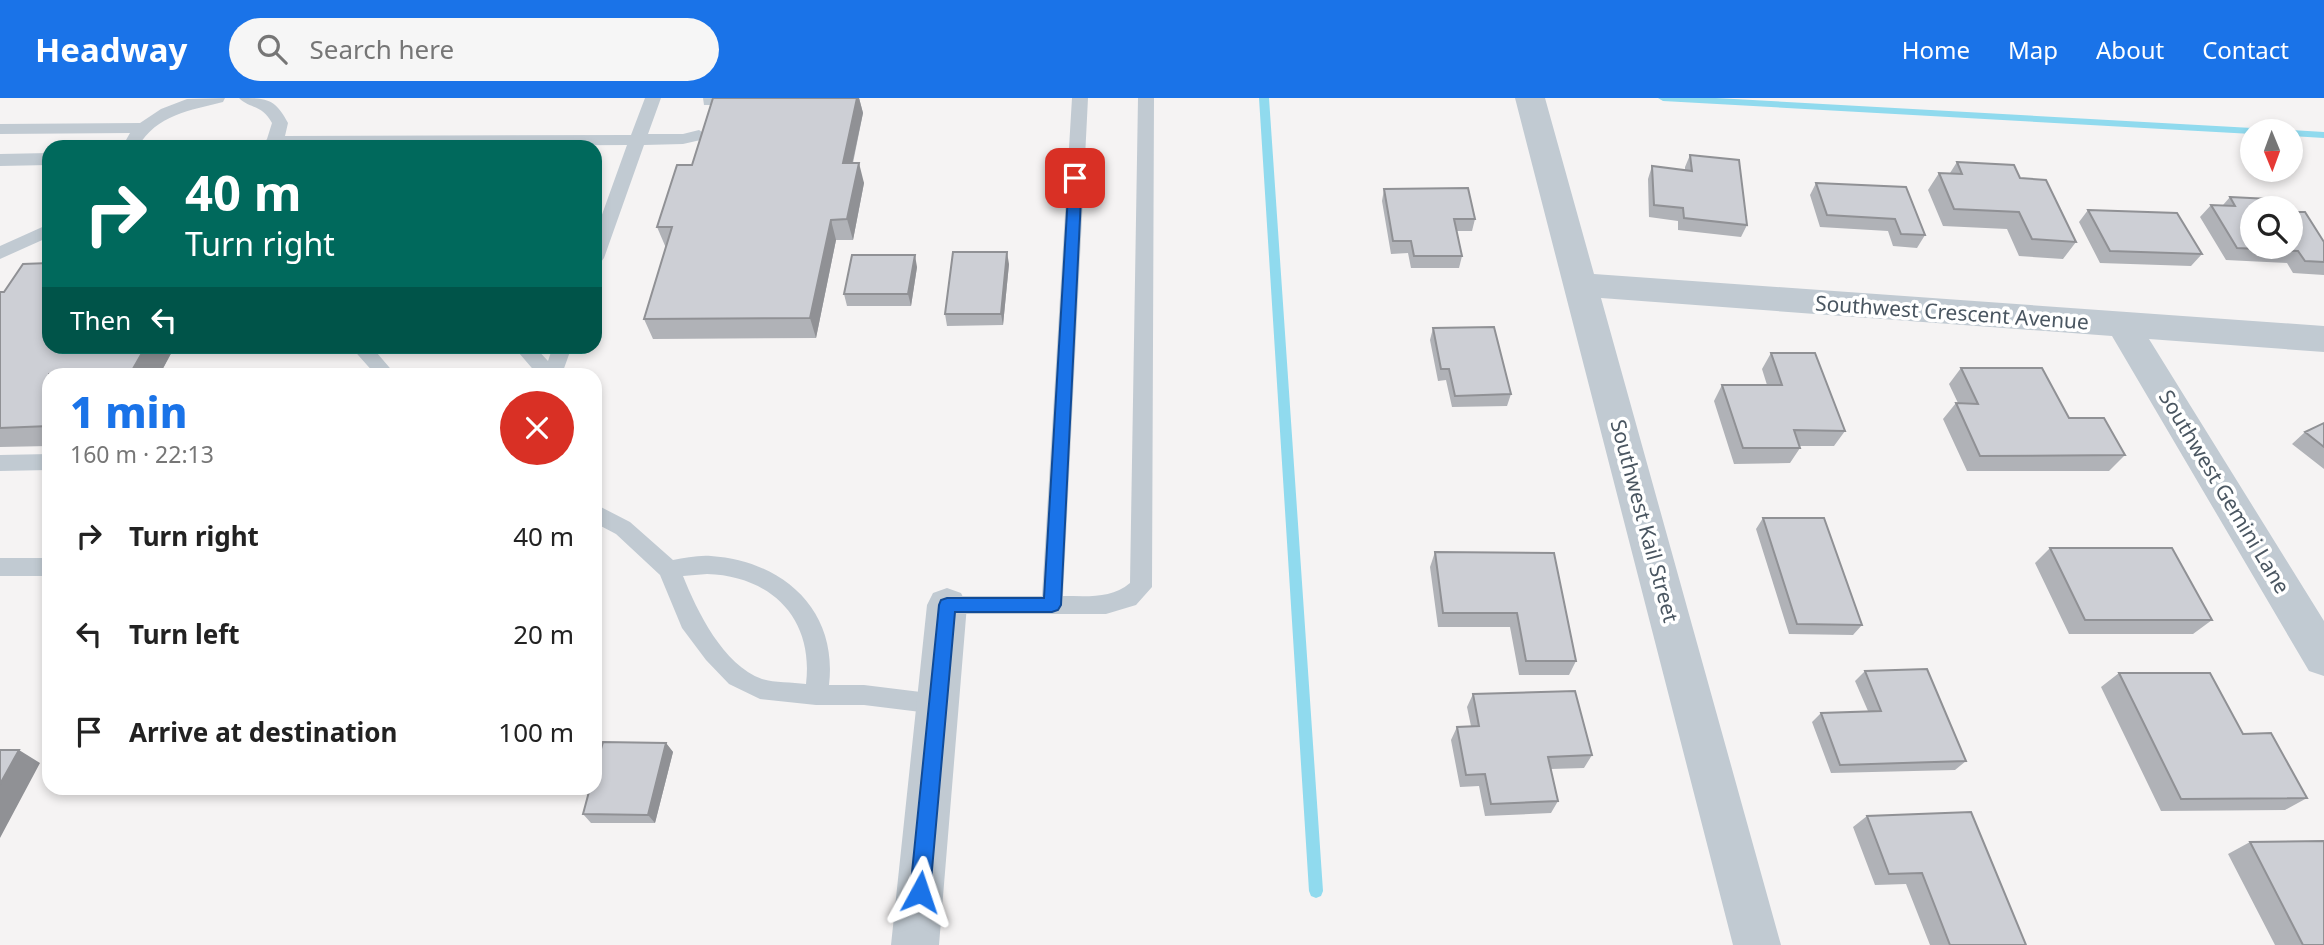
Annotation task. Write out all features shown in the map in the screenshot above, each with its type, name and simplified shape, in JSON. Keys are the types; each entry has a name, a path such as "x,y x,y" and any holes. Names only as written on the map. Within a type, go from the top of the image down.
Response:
{"street":[{"name":"Southwest Kail Street","path":"1530,98 1757,945"},
{"name":"Southwest Crescent Avenue","path":"1581,285 2324,340"},
{"name":"Southwest Gemini Lane","path":"2124,327 2324,658"},
{"path":"915,945 947,605"}],"lane":[{"path":"133,140 145,128 176,109 217,98"},
{"path":"247,98 258,100 274,109 280,124 274,140"},
{"path":"269,106 287,98"},
{"path":"602,239 653,98"},
{"path":"1052,605 1080,98"},
{"path":"947,605 1107,605 1128,598 1141,587 1146,98"},
{"path":"85,140 93,128"},
{"path":"0,129 145,128"},
{"path":"576,140 683,139 699,135"},
{"path":"0,160 42,159"},
{"path":"0,253 42,233"},
{"path":"367,354 380,368"},
{"path":"530,354 545,368"},
{"path":"0,463 42,462"},
{"path":"602,517 623,528 669,569 690,621 714,653 737,677 760,689 816,695 864,695 937,705"},
{"path":"669,569 712,565 752,573 785,591 808,619 819,654 816,695"},
{"path":"0,568 42,567"}],"building":[{"path":"713,98 857,98 843,163 859,163 847,219 831,220 810,318 644,319 672,227 657,227 677,165 692,165"},
{"path":"1690,155 1739,160 1747,225 1684,218 1683,208 1654,205 1652,166 1692,171"},
{"path":"1957,162 2014,165 2020,178 2046,180 2076,242 2032,239 2019,212 1954,209 1939,173 1962,174"},
{"path":"1816,183 1906,187 1925,235 1901,234 1895,219 1827,215"},
{"path":"1468,188 1475,219 1454,219 1462,256 1414,256 1411,241 1393,241 1384,189"},
{"path":"2230,197 2240,198 2240,248 2237,248 2211,205 2235,206"},
{"path":"2088,210 2177,213 2202,254 2110,251"},
{"path":"2303,212 2324,242 2324,262 2305,261"},
{"path":"953,252 1007,252 1001,314 945,314"},
{"path":"852,255 915,255 908,294 844,294"},
{"path":"42,263 42,354 141,354 133,368 42,368 42,426 0,428 0,292 4,292 23,264"},
{"path":"1494,327 1511,394 1455,396 1449,369 1441,369 1433,328"},
{"path":"1771,353 1815,353 1845,431 1794,430 1800,448 1743,448 1722,385 1782,385"},
{"path":"1961,368 2042,368 2069,418 2104,418 2125,455 1980,456 1956,403 1978,404"},
{"path":"2324,423 2324,447 2305,432"},
{"path":"1763,518 1824,518 1862,625 1797,624"},
{"path":"2050,548 2172,548 2212,620 2085,620"},
{"path":"1435,552 1554,553 1576,661 1526,661 1517,613 1443,613"},
{"path":"1927,669 1966,761 1840,765 1821,713 1881,711 1865,671"},
{"path":"2119,673 2210,673 2243,734 2271,733 2307,798 2181,799"},
{"path":"1575,691 1592,755 1548,757 1558,801 1491,804 1485,774 1466,775 1457,727 1479,726 1473,694"},
{"path":"603,742 666,743 648,815 583,814 588,795 602,795"},
{"path":"0,750 19,750 0,784"},
{"path":"1971,812 2026,945 1950,945 1922,873 1889,874 1867,816"},
{"path":"2324,841 2324,945 2303,945 2250,842"}],"waterway":[{"path":"1264,98 1316,891"},
{"path":"1663,98 2240,130"},
{"path":"2303,134 2324,135"}],"route":[{"path":"920,892 947,605 1052,605 1075,178"}]}
